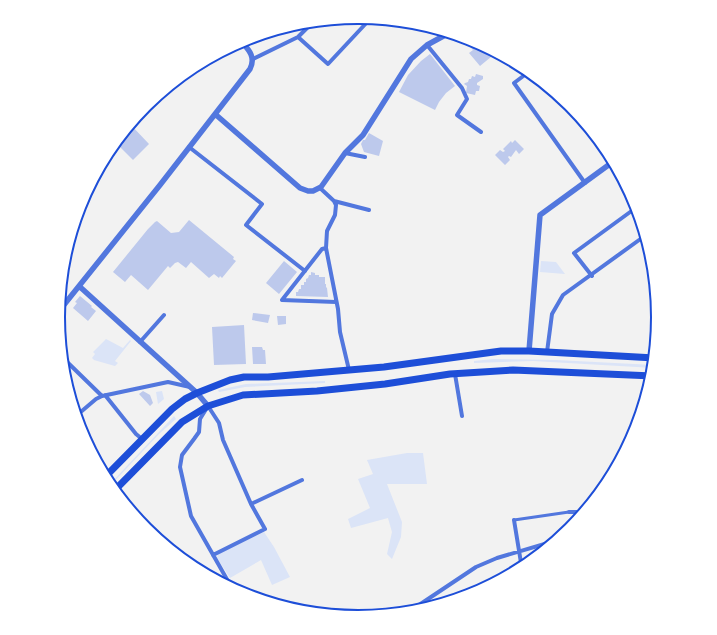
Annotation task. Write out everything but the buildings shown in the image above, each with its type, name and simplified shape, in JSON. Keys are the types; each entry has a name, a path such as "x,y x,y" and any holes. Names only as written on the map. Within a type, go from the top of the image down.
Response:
{"highway":[{"path":"109,473 172,409 185,399 230,380 349,371 501,351 528,351 649,358"},
{"path":"118,487 182,422 208,406 233,398 253,394 317,391 385,384 455,374 513,370 646,376"}],"street":[{"path":"298,37 328,64 365,24"},
{"path":"253,59 298,37 306,29"},
{"path":"215,114 300,188 313,191 320,188 345,153 363,134 411,59 427,44 442,37"},
{"path":"427,44 462,88 467,100 457,115 481,132"},
{"path":"66,303 250,69 253,59 250,51 246,46"},
{"path":"525,75 514,83 585,183"},
{"path":"189,147 262,204 246,225 305,271"},
{"path":"345,153 365,157"},
{"path":"528,351 540,215 609,165"},
{"path":"320,188 334,201 336,205 335,215 327,231 326,248 338,309 340,332 349,371"},
{"path":"334,201 369,210"},
{"path":"592,276 574,253 632,211"},
{"path":"547,352 552,314 563,295 592,276 641,239"},
{"path":"326,248 322,249 282,300 336,302"},
{"path":"79,286 191,387 208,406 219,423 223,440 251,504 265,530 213,554"},
{"path":"140,342 164,315"},
{"path":"69,364 104,396 142,439"},
{"path":"455,374 462,416"},
{"path":"81,412 96,399 104,396 168,382 191,387"},
{"path":"208,406 200,419 196,436 182,455 180,467 190,516 228,580"},
{"path":"251,504 302,480"},
{"path":"521,563 514,520 578,512"},
{"path":"420,604 476,567 497,558 543,545"}],"shaded area":[{"path":"541,261 556,262 565,274 540,272"},
{"path":"106,339 123,348 130,340 131,341 115,361 118,363 115,366 94,360 92,358 95,354 93,352"},
{"path":"493,359 556,360 648,365 647,368 533,361 474,363 474,361"},
{"path":"325,381 325,383 245,387 219,392 218,390 246,384"},
{"path":"162,391 164,399 158,404 156,392"},
{"path":"174,416 176,419 159,434 114,481 114,480"},
{"path":"407,453 423,453 427,484 387,484 402,522 401,537 392,559 387,554 392,532 388,518 351,528 348,519 370,508 358,479 373,474 367,460"},
{"path":"264,532 290,577 272,585 261,560 230,578 217,558 218,554"}]}
